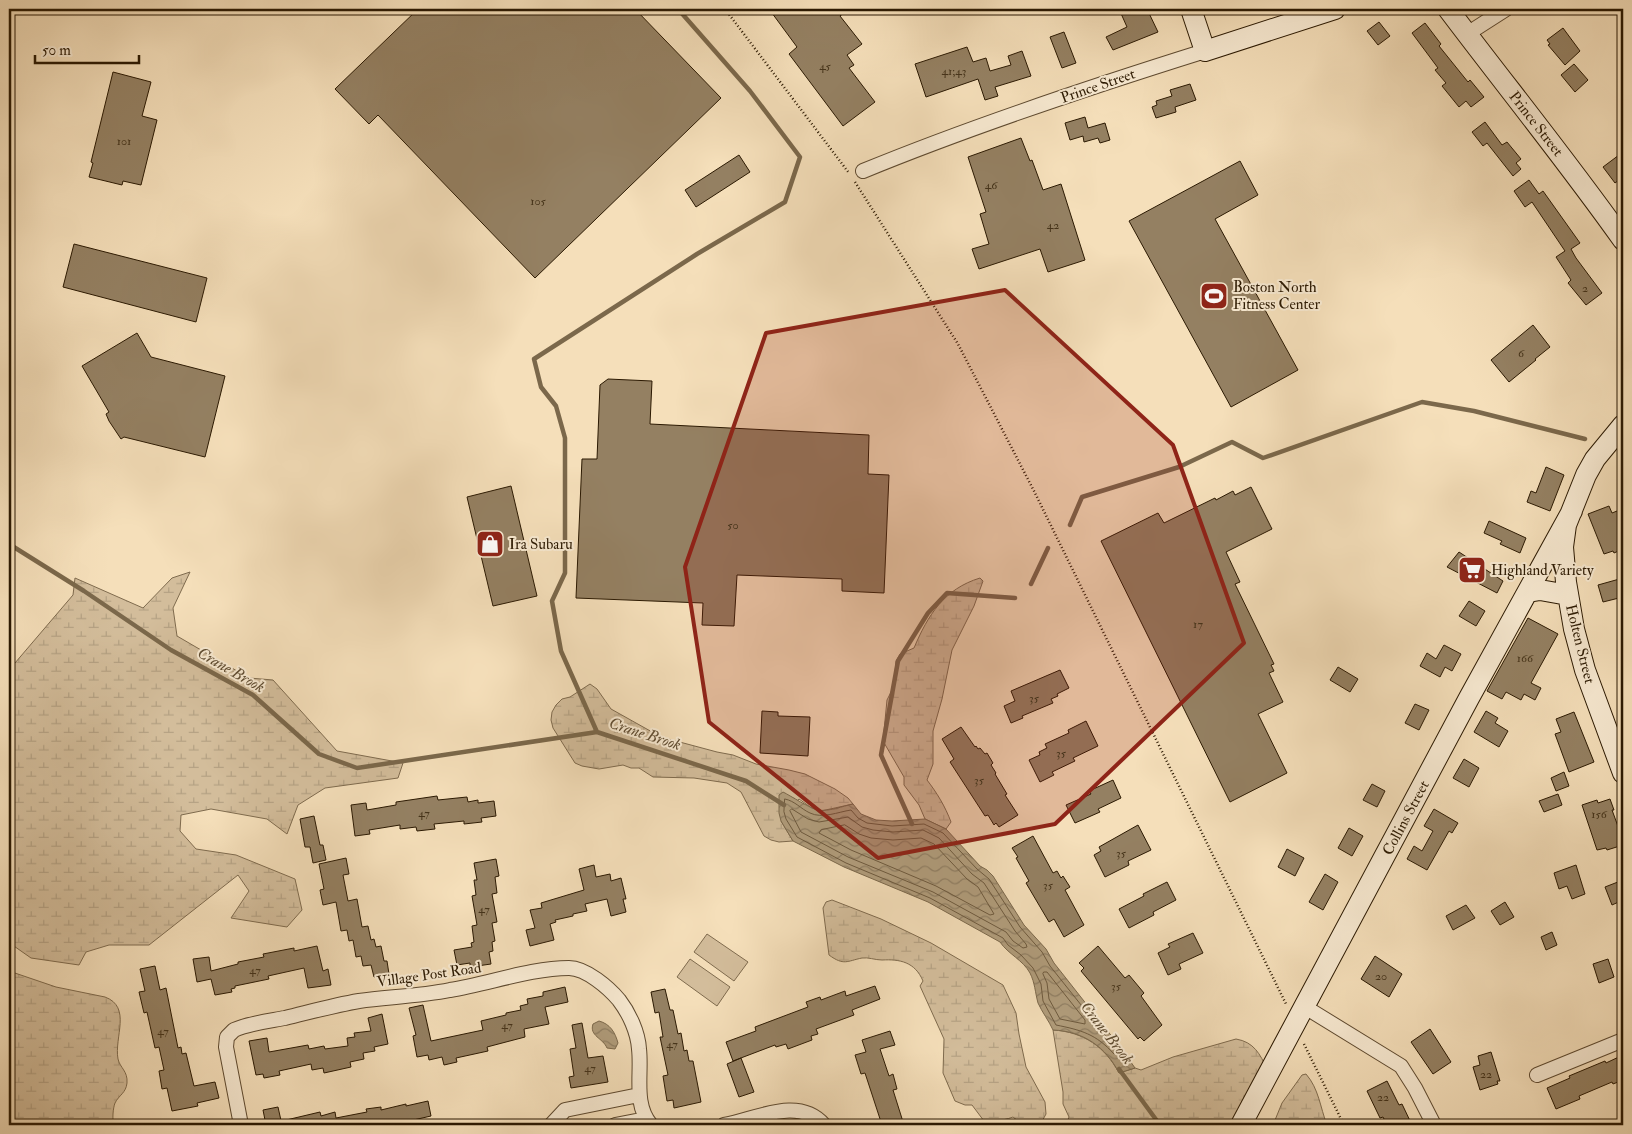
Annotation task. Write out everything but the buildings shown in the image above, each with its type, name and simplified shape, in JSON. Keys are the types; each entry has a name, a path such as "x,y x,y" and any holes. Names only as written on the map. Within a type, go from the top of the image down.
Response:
{"main road":[{"path":"1191,9 1206,51"},
{"name":"Prince Street","path":"1206,51 1335,9"},
{"name":"Prince Street","path":"1448,9 1587,189 1623,240"},
{"path":"1572,511 1586,475 1595,459 1623,425"},
{"name":"Collins Street","path":"1241,1125 1572,511"},
{"name":"Holten Street","path":"1572,511 1566,525 1563,547 1568,595 1585,670 1623,773"},
{"path":"1528,592 1540,590 1568,595"}],"street":[{"path":"1467,34 1506,9"},
{"name":"Prince Street","path":"863,170 924,146 1103,83 1206,51"},
{"name":"Village Post Road","path":"241,1125 226,1047 227,1037 234,1030 358,1001 449,991 516,976 570,968 580,970 599,981 611,992 623,1006 638,1038 640,1049 639,1095 648,1122 615,1125"},
{"path":"1305,1007 1401,1066 1434,1125"},
{"path":"1538,1075 1623,1040"},
{"path":"551,1125 565,1110 639,1095"},
{"path":"724,1125 773,1112 795,1110 809,1114 824,1125"}],"path":[{"path":"725,9 844,164 958,344 1034,491 1344,1125"}],"highlighted area":[{"path":"1005,290 1173,445 1244,643 1055,824 878,858 709,722 685,567 766,333"}],"green space":[{"path":"190,572 173,608 177,636 249,678 273,680 337,751 403,763 398,778 325,788 298,805 287,834 267,819 211,809 181,815 180,831 196,849 236,855 295,879 302,910 287,927 231,918 249,891 238,875 149,945 109,945 86,952 79,965 31,958 11,944 9,945 9,700 14,696 9,679 9,670 73,595 75,578 143,608 172,578"},
{"path":"980,578 983,581 974,606 952,650 933,731 933,764 927,780 951,822 946,829 925,819 919,805 904,785 904,777 883,741 887,700 894,686 896,661 900,654 914,648 925,625 947,596 967,583"},
{"path":"590,684 597,689 611,709 661,737 733,755 756,764 805,774 835,789 853,804 821,811 813,809 799,799 781,821 793,841 779,842 764,836 741,792 727,783 694,778 653,777 639,768 623,765 599,769 575,763 553,728 552,712 562,699 570,697"},
{"path":"832,900 881,919 931,943 1003,985 1016,1013 1026,1067 1045,1102 1046,1114 1040,1125 1023,1125 1013,1117 984,1121 972,1105 965,1105 955,1101 943,1073 944,1039 920,986 923,981 920,975 911,966 901,961 864,958 842,962 829,955 823,908 826,902"},
{"path":"707,934 748,962 734,981 694,952"},
{"path":"690,959 730,987 717,1006 677,977"},
{"path":"9,971 56,987 105,997 118,1008 120,1024 117,1050 118,1059 126,1075 127,1083 114,1105 114,1125 9,1125"},
{"path":"1053,1030 1074,1034 1092,1042 1107,1056 1119,1073 1135,1068 1141,1070 1173,1057 1236,1039 1252,1046 1267,1069 1239,1125 1066,1125 1069,1117 1063,1104 1063,1092"},
{"path":"1306,1074 1317,1092 1327,1125 1273,1125 1282,1103 1302,1075"}],"water":[{"path":"783,792 818,810 831,810 853,804 861,814 876,820 925,819 946,829 980,866 993,876 1024,925 1046,949 1054,963 1135,1068 1119,1073 1107,1055 1092,1042 1074,1033 1053,1030 1038,1003 1034,984 1027,968 1000,942 928,902 844,867 793,841 781,821 779,813 779,795"},
{"path":"599,1021 609,1026 614,1032 618,1043 615,1049 607,1048 593,1031 593,1024"}],"waterway":[{"path":"597,732 561,651 552,601 565,573 565,438 556,406 541,387 534,359 697,254 785,202 800,157 750,91 678,9"},
{"path":"1070,525 1082,497 1179,467 1232,442 1263,458 1422,402 1474,411 1585,439"},
{"name":"Crane Brook","path":"9,544 84,591 171,650 253,695 319,754 357,768 597,732 746,781 784,805"},
{"path":"1031,584 1048,548"},
{"path":"912,824 881,755 898,661 928,613 947,593 1015,598"},
{"name":"Crane Brook","path":"1119,1069 1160,1125"}],"place":[{"name":"Boston North Fitness Center","path":"1214,296"},
{"name":"Ira Subaru","path":"490,544"},
{"name":"Highland Variety","path":"1472,570"}]}
